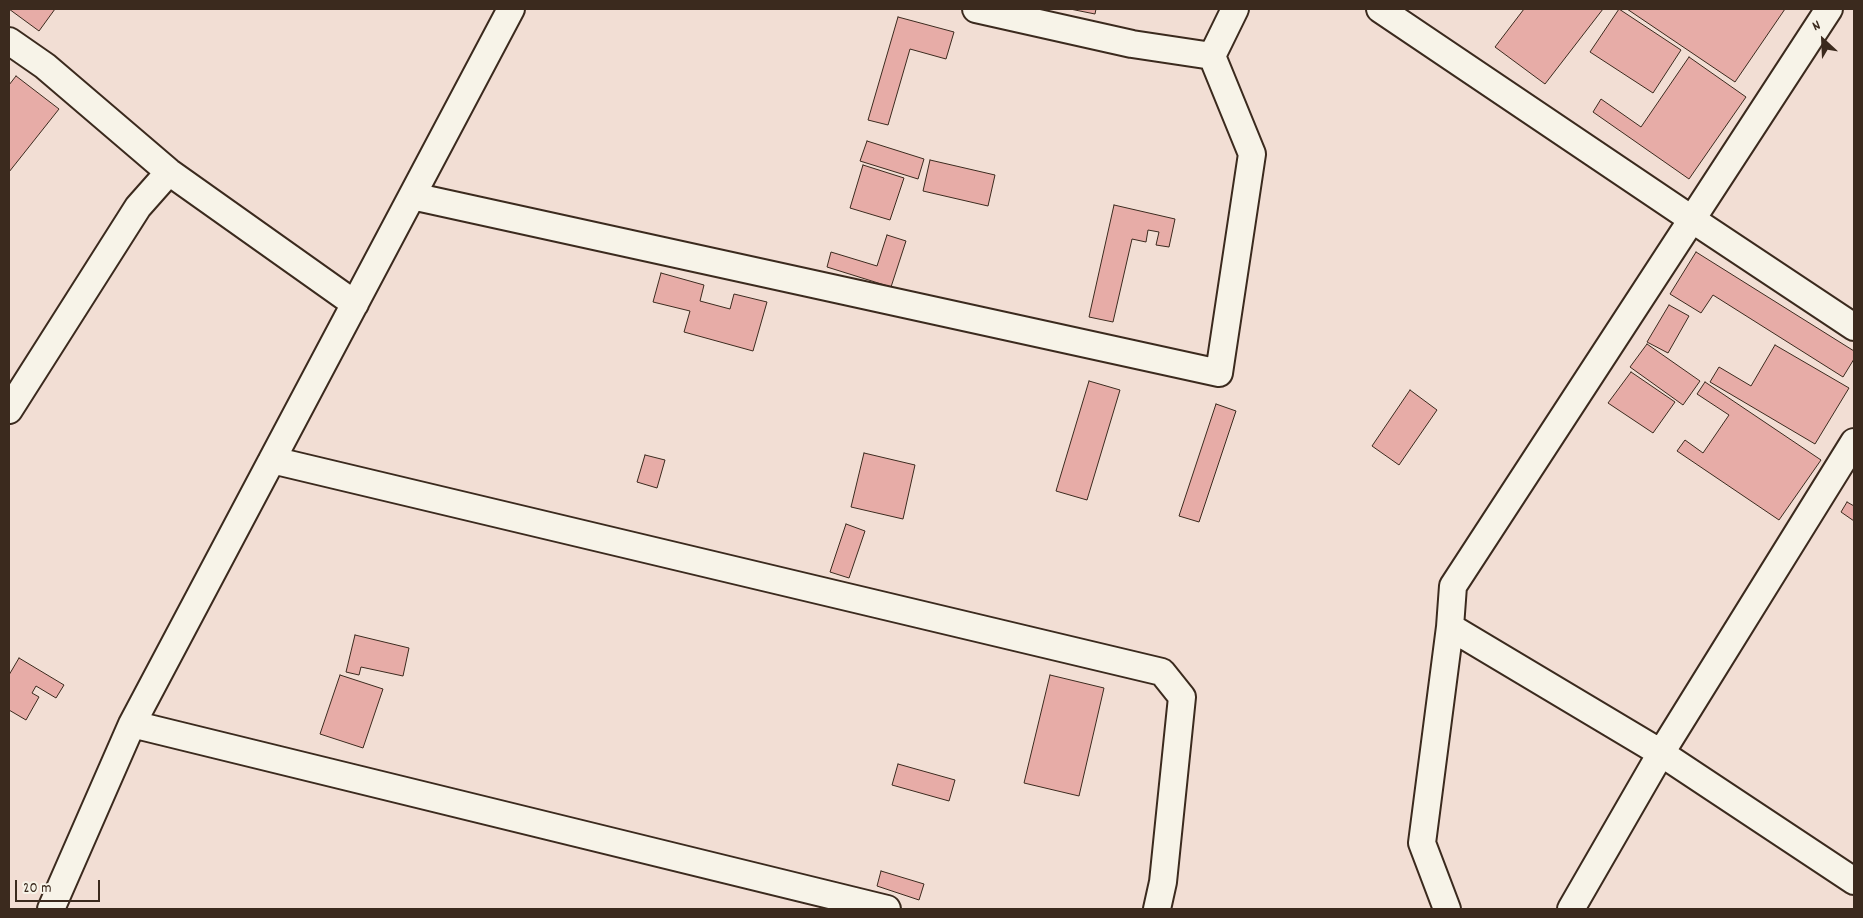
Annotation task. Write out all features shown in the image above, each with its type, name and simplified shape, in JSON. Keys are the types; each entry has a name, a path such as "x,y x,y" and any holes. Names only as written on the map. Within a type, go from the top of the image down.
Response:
{"street":[{"path":"51,909 132,724 511,9"},
{"path":"976,9 1132,44 1212,56"},
{"path":"412,196 1219,373 1252,154 1212,56 1235,9"},
{"path":"1380,9 1854,327"},
{"path":"1447,909 1422,843 1450,627 1453,586 1829,9"},
{"path":"9,41 46,66 169,172 355,304"},
{"path":"9,410 138,207 169,172"},
{"path":"1571,909 1662,753 1854,442"},
{"path":"272,460 1162,672 1182,696 1163,882 1157,909"},
{"path":"1450,627 1662,753 1854,881"},
{"path":"132,724 888,909"}],"building":[{"path":"9,9 55,9 39,31"},
{"path":"1070,9 1096,9 1095,14"},
{"path":"1524,9 1603,9 1545,84 1495,47"},
{"path":"1619,9 1681,50 1653,93 1590,52"},
{"path":"1627,9 1785,9 1735,82"},
{"path":"898,17 954,32 946,59 910,49 888,125 868,120"},
{"path":"1689,57 1746,97 1689,179 1593,112 1601,99 1641,127"},
{"path":"16,76 59,109 9,172 9,85"},
{"path":"867,141 924,159 918,179 860,161"},
{"path":"930,160 995,175 988,206 923,191"},
{"path":"863,165 904,178 890,220 850,208"},
{"path":"1114,205 1175,219 1169,247 1156,245 1159,232 1148,230 1146,242 1132,239 1113,322 1089,317"},
{"path":"887,235 906,241 891,287 827,267 831,252 877,266"},
{"path":"1696,252 1854,351 1854,359 1843,377 1713,295 1701,313 1670,294"},
{"path":"661,273 704,285 700,301 730,309 734,294 767,302 753,351 684,332 690,311 653,302"},
{"path":"1669,305 1689,316 1668,353 1647,342"},
{"path":"1647,344 1700,381 1683,405 1630,367"},
{"path":"1775,345 1849,388 1815,444 1710,382 1719,367 1751,386"},
{"path":"1631,372 1675,402 1653,433 1608,403"},
{"path":"1089,381 1120,390 1087,500 1056,491"},
{"path":"1705,382 1821,460 1779,520 1677,451 1685,440 1703,453 1729,415 1697,394"},
{"path":"1410,390 1437,410 1399,465 1372,446"},
{"path":"1216,404 1236,411 1199,522 1179,516"},
{"path":"864,453 915,465 903,519 851,507"},
{"path":"645,455 665,460 657,488 637,482"},
{"path":"1847,502 1854,506 1854,521 1841,512"},
{"path":"846,524 865,531 849,578 830,572"},
{"path":"355,635 409,648 403,676 361,667 359,675 346,672"},
{"path":"19,658 64,685 56,698 36,686 32,693 39,697 26,720 9,710 9,675"},
{"path":"340,675 383,689 363,748 320,734"},
{"path":"1050,675 1104,688 1079,796 1024,783"},
{"path":"898,764 955,780 949,801 892,785"},
{"path":"881,871 924,884 919,900 877,886"}]}
